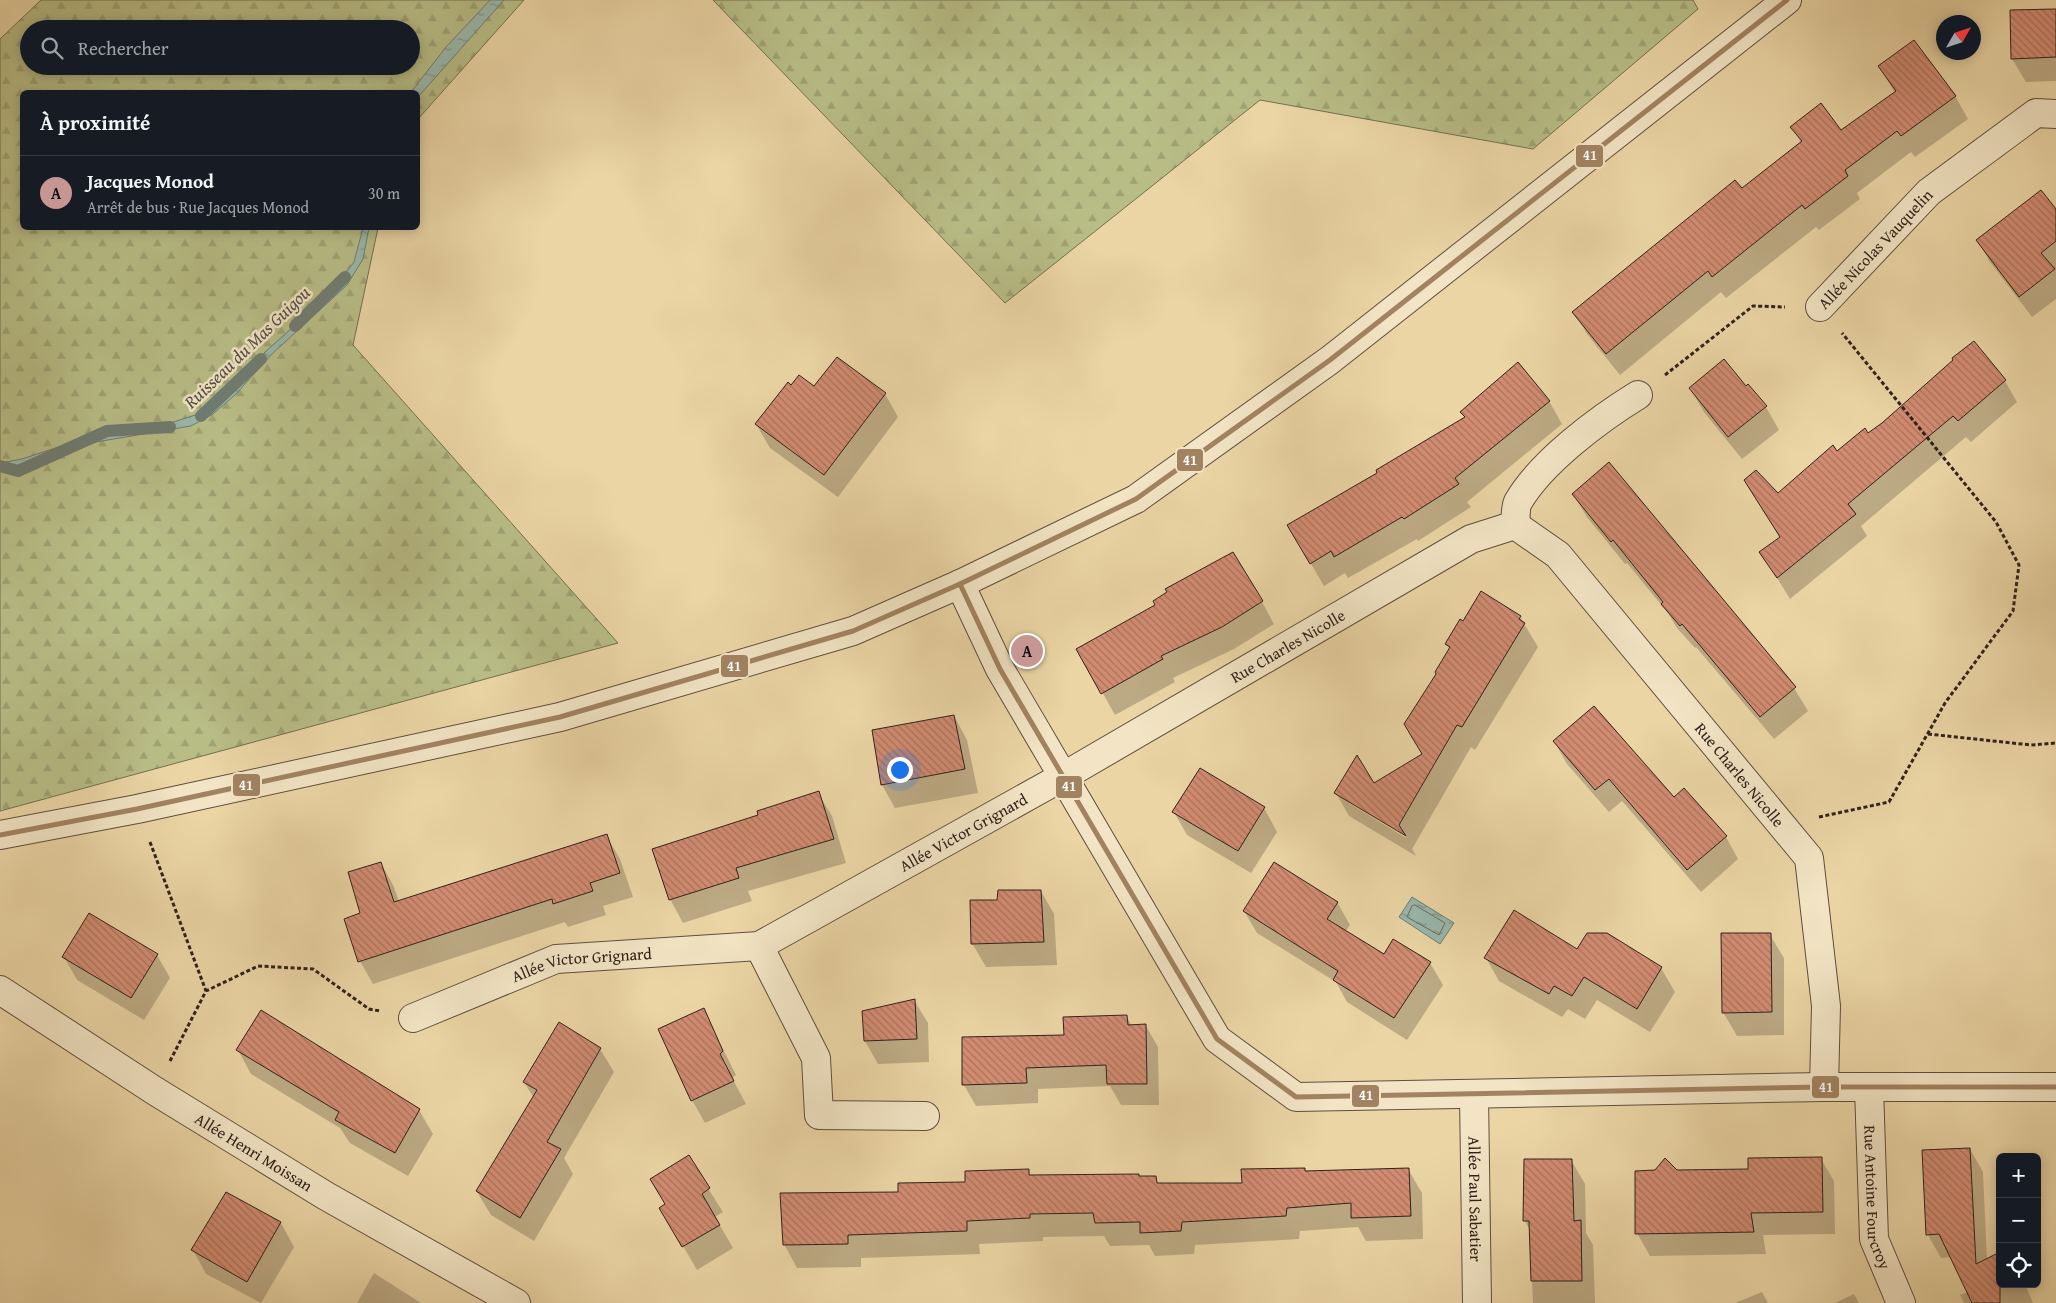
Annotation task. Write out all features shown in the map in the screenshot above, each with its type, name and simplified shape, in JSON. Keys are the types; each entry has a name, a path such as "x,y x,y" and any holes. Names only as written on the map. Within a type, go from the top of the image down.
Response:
{"street":[{"path":"0,835 137,808 560,717 852,631 960,584 1136,499 1330,360 1787,0"},
{"name":"Allée Nicolas Vauquelin","path":"1820,307 1929,192 2036,113 2056,114"},
{"path":"1515,525 1517,504 1548,465 1612,411 1638,395"},
{"name":"Rue Charles Nicolle","path":"1064,776 1470,539 1515,525 1558,555 1809,858 1826,1006 1824,1088"},
{"path":"960,584 1000,670 1217,1039 1296,1097 1824,1088 2056,1087"},
{"name":"Allée Victor Grignard","path":"413,1018 556,959 759,946 1064,776"},
{"path":"759,946 816,1058 819,1115 925,1116"},
{"name":"Allée Henri Moissan","path":"0,990 155,1091 326,1196 516,1303"},
{"name":"Rue Antoine Fourcroy","path":"1869,1088 1874,1240 1901,1303"},
{"name":"Allée Paul Sabatier","path":"1474,1094 1476,1303"}],"path":[{"name":"Allée Nicolas Vauquelin","path":"1638,395 1753,306 1820,307"},
{"path":"1787,832 1824,814 1889,802 1945,703 2013,611 2019,565 1996,522 1820,307"},
{"path":"1928,734 2031,745 2056,743"},
{"path":"137,808 206,991"},
{"path":"155,1091 206,991 258,966 313,969 368,1009 413,1018"}],"green space":[{"path":"41,0 524,0 420,117 420,90 20,90 20,230 378,230 353,345 618,643 0,811 0,39"},
{"path":"713,0 1693,0 1698,9 1533,149 1260,100 1005,303"}],"water":[{"path":"490,0 504,0 420,95 420,90 413,90 446,47"},
{"path":"362,230 369,230 363,259 347,285 272,354 236,394 213,414 191,426 90,443 46,456 18,471 0,470 0,463 22,459 107,431 155,428 195,415 227,396 265,352 328,296 354,262"},
{"path":"1412,897 1454,923 1440,944 1399,917"}],"building":[{"path":"2056,9 2056,57 2011,59 2010,10"},
{"path":"1914,40 1956,96 1901,136 1897,131 1845,170 1848,176 1805,209 1802,205 1712,277 1708,271 1606,354 1572,312 1735,180 1742,188 1802,141 1790,127 1821,103 1841,130 1896,91 1878,66"},
{"path":"2041,190 2056,209 2056,241 2041,253 2055,269 2019,297 1976,240"},
{"path":"1974,341 2006,380 1958,421 1953,416 1848,504 1856,514 1777,578 1759,552 1780,537 1744,480 1756,470 1778,493 1833,445 1837,451 1865,428 1868,433 1882,423 1953,360 1952,358"},
{"path":"837,357 886,393 824,475 755,424 788,382 791,385 799,375 814,386"},
{"path":"1724,359 1746,386 1748,384 1767,406 1728,437 1689,388"},
{"path":"1518,362 1550,401 1455,478 1459,484 1404,519 1402,517 1334,557 1331,551 1310,564 1287,525 1377,473 1376,470 1465,417 1460,412"},
{"path":"1609,462 1796,687 1760,717 1682,624 1680,626 1661,604 1663,602 1613,540 1611,542 1572,494"},
{"path":"1233,552 1263,601 1222,627 1161,656 1163,659 1101,694 1076,649 1155,605 1153,601 1167,592 1165,589"},
{"path":"1481,591 1521,616 1519,619 1525,623 1462,727 1457,725 1399,825 1406,836 1334,793 1357,755 1374,783 1422,754 1404,724 1436,674 1435,672 1450,647 1445,644 1460,619 1463,621"},
{"path":"1594,706 1674,797 1684,788 1727,836 1687,870 1609,779 1595,790 1553,741"},
{"path":"954,715 965,769 881,785 872,730"},
{"path":"1200,768 1265,807 1238,851 1172,812"},
{"path":"819,791 834,839 736,868 739,878 669,900 652,849 758,815 757,811"},
{"path":"607,834 620,873 590,883 593,891 553,904 552,899 358,962 344,919 360,913 348,872 381,862 394,902"},
{"path":"1274,862 1338,902 1327,919 1384,954 1393,939 1431,962 1394,1018 1333,980 1338,971 1243,911"},
{"path":"998,890 1041,890 1044,942 971,944 970,900 997,900"},
{"path":"1514,910 1577,949 1587,933 1607,933 1662,967 1637,1009 1584,977 1572,996 1554,986 1549,994 1484,958"},
{"path":"89,913 158,954 131,998 62,957"},
{"path":"1721,933 1771,933 1772,1012 1722,1013"},
{"path":"915,999 917,1039 864,1041 862,1011"},
{"path":"704,1008 723,1051 720,1054 734,1081 691,1101 658,1029"},
{"path":"261,1010 420,1109 395,1153 335,1120 339,1112 236,1050"},
{"path":"1127,1015 1128,1025 1146,1024 1147,1084 1107,1084 1106,1065 1026,1068 1027,1083 962,1085 962,1037 1064,1035 1063,1017"},
{"path":"559,1022 601,1048 547,1142 561,1149 520,1218 476,1191 537,1090 523,1082"},
{"path":"1970,1148 1976,1264 1996,1254 1996,1288 2000,1288 2000,1303 1972,1303 1939,1234 1926,1235 1922,1150"},
{"path":"689,1155 710,1188 702,1194 720,1225 682,1247 659,1208 665,1204 650,1179"},
{"path":"1822,1157 1823,1212 1751,1213 1754,1232 1635,1234 1635,1171 1655,1170 1665,1158 1677,1170 1748,1169 1748,1158"},
{"path":"1524,1159 1572,1159 1574,1221 1581,1220 1582,1281 1531,1281 1529,1221 1523,1221"},
{"path":"1305,1168 1305,1171 1409,1168 1411,1216 1351,1218 1351,1203 1287,1208 1286,1216 1182,1222 1181,1231 1140,1233 1140,1222 1095,1223 1093,1213 1030,1214 1030,1218 967,1221 967,1231 848,1235 848,1244 783,1245 780,1193 898,1192 898,1183 965,1182 965,1171 1029,1169 1029,1175 1139,1174 1139,1176 1156,1176 1157,1183 1242,1183 1241,1169"},
{"path":"226,1192 281,1222 247,1282 191,1250"}],"waterway":[{"name":"Ruisseau du Mas Guigou","path":"295,326 345,277"},
{"name":"Ruisseau du Mas Guigou","path":"201,416 261,359"},
{"name":"Ruisseau du Mas Guigou","path":"0,466 18,471 107,431 170,427"}],"transit line":[{"name":"41","path":"0,835 137,809 560,717 853,631 960,584 1136,499 1330,360 1787,0"},
{"name":"41","path":"960,584 1000,669 1217,1039 1296,1097 1824,1087 2056,1087"}],"place":[{"name":"Jacques Monod","path":"1027,651"}]}
